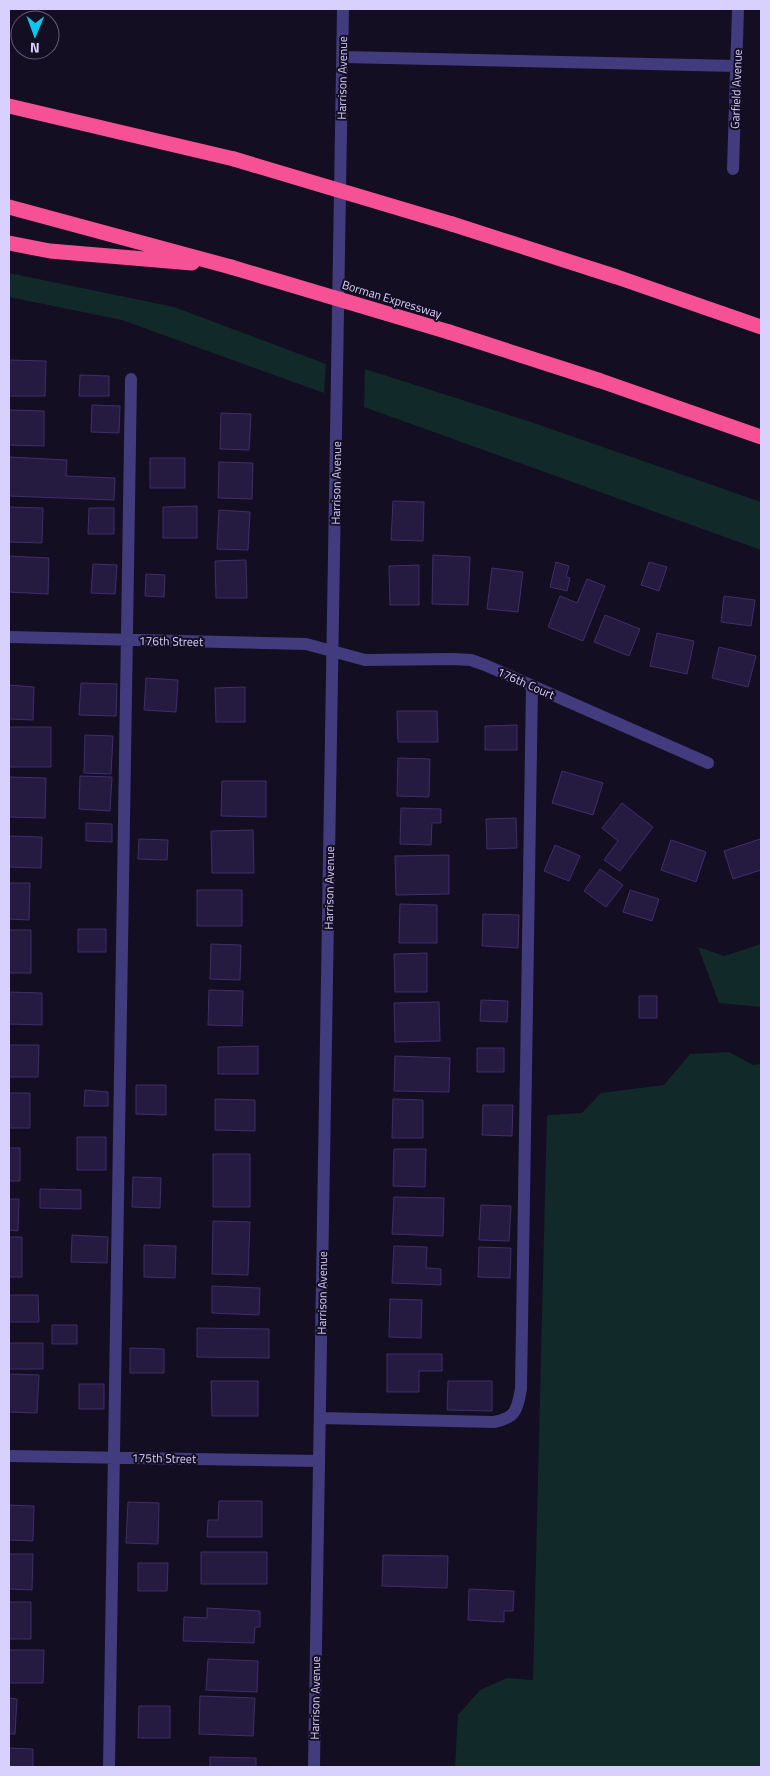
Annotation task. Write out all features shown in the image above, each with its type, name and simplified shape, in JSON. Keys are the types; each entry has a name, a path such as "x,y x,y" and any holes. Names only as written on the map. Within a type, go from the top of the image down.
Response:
{"highway":[{"path":"9,106 234,159 452,224 617,277 761,327"},
{"name":"Borman Expressway","path":"9,207 231,267 449,332 610,384 761,436"},
{"path":"9,243 50,251 231,267"}],"street":[{"name":"Harrison Avenue","path":"314,1767 343,9"},
{"name":"Garfield Avenue","path":"733,169 738,9"},
{"path":"343,57 736,66"},
{"path":"109,1767 131,379"},
{"name":"176th Street","path":"9,637 306,644 333,650"},
{"name":"176th Court","path":"333,650 365,660 470,660 708,763"},
{"path":"320,1418 494,1422 506,1420 514,1414 518,1404 521,1389 532,686"},
{"name":"175th Street","path":"9,1456 319,1462"}],"green space":[{"path":"9,273 174,307 326,364 324,393 122,320 9,297"},
{"path":"365,369 531,422 761,502 761,550 364,407"},
{"path":"761,944 761,1007 719,1003 698,947 724,956"},
{"path":"729,1052 753,1065 761,1064 761,1767 455,1767 458,1715 480,1690 507,1678 533,1680 547,1115 582,1113 601,1093 664,1085 690,1054"}],"building":[{"path":"9,360 46,361 45,396 9,396"},
{"path":"80,375 109,376 109,396 79,396"},
{"path":"92,405 120,406 119,433 91,432"},
{"path":"9,410 44,411 44,446 9,445"},
{"path":"221,413 251,414 249,450 220,449"},
{"path":"9,457 67,460 66,476 115,478 114,500 9,496"},
{"path":"150,458 185,458 185,488 150,488"},
{"path":"219,462 253,463 252,499 218,498"},
{"path":"393,501 424,502 423,541 391,540"},
{"path":"197,506 197,538 163,538 163,507"},
{"path":"9,507 43,508 42,543 9,542"},
{"path":"89,508 114,508 114,534 88,534"},
{"path":"219,510 250,512 248,550 217,549"},
{"path":"433,555 470,557 468,605 432,604"},
{"path":"9,556 49,558 48,594 9,592"},
{"path":"246,560 247,598 216,598 215,561"},
{"path":"556,562 569,566 566,577 570,578 567,591 550,587"},
{"path":"649,562 667,567 659,591 641,585"},
{"path":"93,564 117,565 115,594 91,593"},
{"path":"419,565 419,605 390,605 389,566"},
{"path":"492,568 523,572 518,612 487,609"},
{"path":"146,574 165,575 164,597 145,596"},
{"path":"587,579 605,586 583,641 548,627 560,596 577,603"},
{"path":"724,596 755,600 751,626 721,622"},
{"path":"605,615 640,629 629,656 594,642"},
{"path":"657,633 694,641 687,674 650,666"},
{"path":"719,647 756,656 748,687 712,678"},
{"path":"146,678 178,680 176,712 144,710"},
{"path":"81,683 117,684 116,716 79,715"},
{"path":"9,685 34,687 33,720 9,719"},
{"path":"245,687 245,722 216,722 215,688"},
{"path":"397,711 437,711 438,742 398,742"},
{"path":"517,725 517,750 485,750 485,726"},
{"path":"9,727 51,727 51,767 9,767"},
{"path":"85,735 113,736 111,774 84,773"},
{"path":"398,758 430,759 429,797 397,796"},
{"path":"562,771 603,783 593,815 552,803"},
{"path":"80,776 112,777 110,811 79,809"},
{"path":"9,777 46,778 45,818 9,817"},
{"path":"222,781 266,781 266,817 221,816"},
{"path":"622,803 653,827 620,871 604,860 618,841 602,828"},
{"path":"401,808 441,809 441,823 432,823 431,845 400,844"},
{"path":"516,818 517,848 487,849 486,819"},
{"path":"86,823 112,824 112,842 86,841"},
{"path":"253,830 254,873 212,873 211,831"},
{"path":"9,836 42,837 41,868 9,867"},
{"path":"139,839 168,840 167,860 138,859"},
{"path":"760,839 761,870 733,879 724,851"},
{"path":"671,840 706,852 696,882 661,870"},
{"path":"555,845 580,856 569,881 544,871"},
{"path":"449,855 449,894 396,895 395,856"},
{"path":"600,869 623,885 606,907 584,891"},
{"path":"9,883 30,883 29,920 9,919"},
{"path":"197,890 242,890 242,926 197,926"},
{"path":"630,890 659,899 652,921 623,912"},
{"path":"400,904 437,905 437,943 399,943"},
{"path":"483,914 519,915 518,948 482,946"},
{"path":"78,929 106,929 106,952 78,952"},
{"path":"9,930 31,930 31,973 9,973"},
{"path":"211,944 241,945 240,980 210,979"},
{"path":"427,953 427,992 395,992 394,954"},
{"path":"209,990 243,991 242,1026 208,1025"},
{"path":"9,992 42,993 42,1025 9,1024"},
{"path":"639,996 657,996 657,1018 639,1018"},
{"path":"481,1000 508,1001 507,1022 480,1021"},
{"path":"439,1002 440,1041 395,1042 394,1003"},
{"path":"9,1045 39,1045 38,1077 9,1077"},
{"path":"258,1046 258,1074 218,1074 218,1047"},
{"path":"477,1048 504,1048 504,1072 477,1072"},
{"path":"395,1056 450,1058 449,1092 394,1091"},
{"path":"136,1085 166,1085 166,1115 136,1114"},
{"path":"85,1090 108,1092 108,1106 84,1106"},
{"path":"9,1093 30,1093 30,1128 9,1128"},
{"path":"215,1099 255,1100 255,1131 215,1130"},
{"path":"393,1099 423,1100 423,1138 392,1138"},
{"path":"483,1105 513,1105 512,1136 482,1135"},
{"path":"77,1137 106,1137 106,1170 77,1170"},
{"path":"9,1148 20,1148 20,1181 9,1181"},
{"path":"394,1149 426,1149 425,1187 393,1186"},
{"path":"213,1154 250,1154 250,1207 213,1207"},
{"path":"133,1177 161,1178 160,1208 132,1207"},
{"path":"40,1189 81,1190 81,1209 40,1208"},
{"path":"394,1197 444,1198 443,1236 392,1234"},
{"path":"9,1199 19,1199 18,1231 9,1230"},
{"path":"481,1205 511,1206 509,1241 479,1240"},
{"path":"213,1221 250,1222 248,1275 212,1274"},
{"path":"72,1235 108,1237 107,1263 71,1262"},
{"path":"9,1237 22,1237 22,1277 9,1277"},
{"path":"144,1245 176,1246 175,1278 144,1277"},
{"path":"394,1246 427,1247 426,1268 441,1269 441,1285 392,1283"},
{"path":"479,1247 511,1248 510,1278 478,1277"},
{"path":"212,1286 260,1288 259,1315 212,1313"},
{"path":"9,1295 38,1295 39,1322 9,1322"},
{"path":"390,1299 422,1300 421,1338 389,1337"},
{"path":"52,1325 77,1325 77,1344 52,1344"},
{"path":"197,1328 269,1329 269,1358 197,1357"},
{"path":"9,1343 43,1343 43,1369 9,1369"},
{"path":"130,1348 164,1349 164,1373 130,1373"},
{"path":"387,1354 442,1354 442,1371 419,1371 419,1392 387,1392"},
{"path":"9,1374 39,1375 37,1413 9,1412"},
{"path":"211,1381 258,1381 258,1416 212,1416"},
{"path":"448,1381 492,1381 492,1411 447,1410"},
{"path":"79,1384 104,1384 104,1409 79,1409"},
{"path":"219,1501 262,1501 262,1537 207,1537 208,1520 218,1520"},
{"path":"128,1502 159,1503 158,1544 126,1543"},
{"path":"9,1505 34,1506 33,1541 9,1540"},
{"path":"201,1552 267,1552 267,1584 201,1584"},
{"path":"9,1554 33,1554 32,1590 9,1589"},
{"path":"383,1555 448,1556 447,1588 382,1586"},
{"path":"138,1563 168,1563 167,1591 138,1591"},
{"path":"469,1589 514,1591 513,1611 504,1611 504,1622 468,1620"},
{"path":"9,1602 31,1602 31,1639 9,1639"},
{"path":"207,1608 260,1611 260,1627 255,1627 254,1643 183,1641 184,1617 207,1618"},
{"path":"9,1650 44,1650 43,1683 9,1683"},
{"path":"208,1659 258,1661 257,1692 206,1690"},
{"path":"200,1696 255,1698 253,1736 199,1734"},
{"path":"9,1698 17,1699 15,1734 9,1734"},
{"path":"139,1706 170,1706 170,1738 138,1738"},
{"path":"9,1748 33,1749 33,1767 9,1767"},
{"path":"210,1757 256,1758 256,1767 210,1767"}]}
